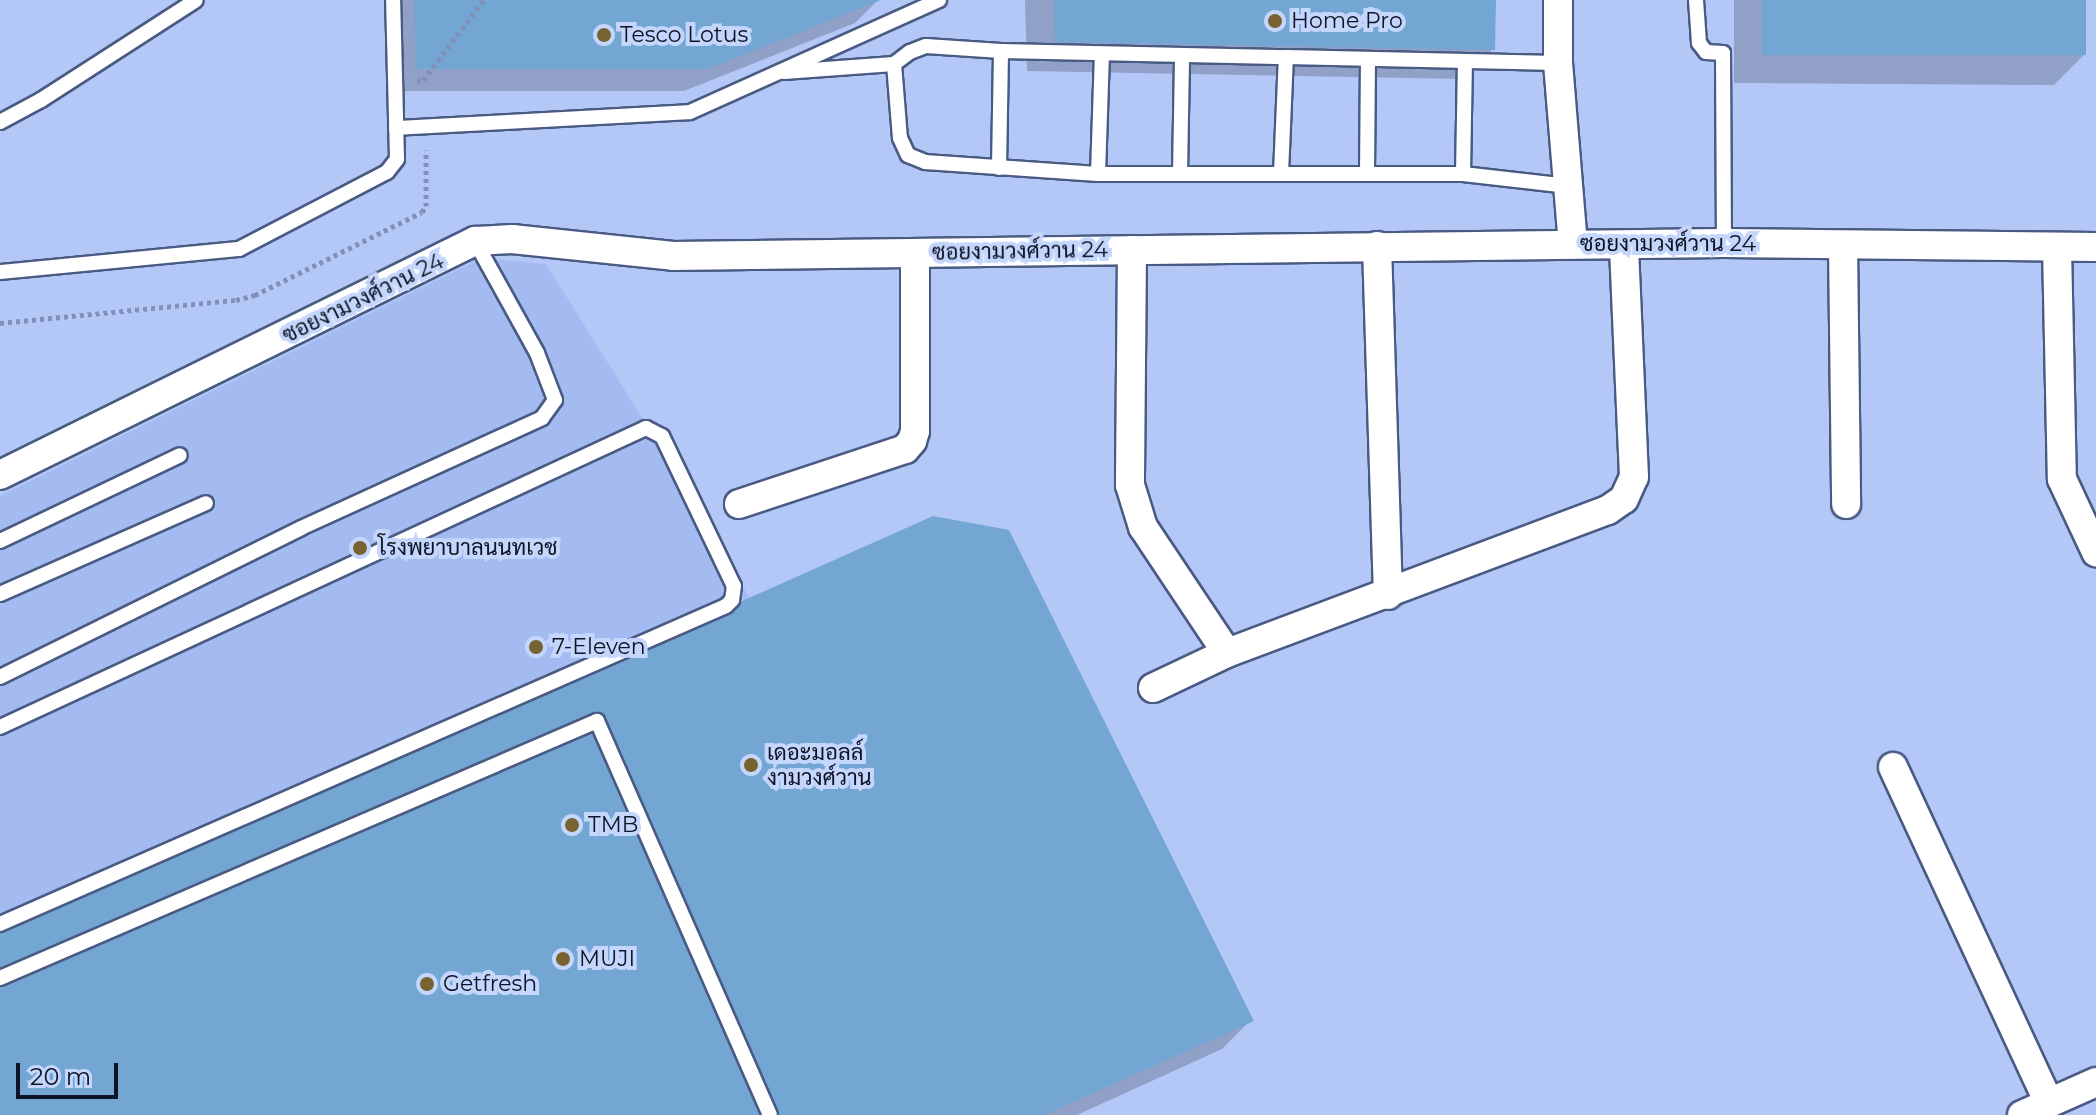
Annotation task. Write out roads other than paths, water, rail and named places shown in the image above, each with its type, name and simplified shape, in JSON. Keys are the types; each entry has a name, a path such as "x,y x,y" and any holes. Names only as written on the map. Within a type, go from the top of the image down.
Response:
{"street":[{"path":"1558,0 1558,63 1573,244"},
{"name":"ซอยงามวงศ์วาน 24","path":"0,475 475,241 512,239 673,256 1724,243 2096,247"},
{"path":"1153,688 1227,653 1608,510 1624,499 1634,477 1624,245"},
{"path":"1377,246 1388,595"},
{"path":"1843,246 1846,504"},
{"path":"2057,247 2062,479 2096,552"},
{"path":"1132,250 1130,485 1143,527 1227,653"},
{"path":"739,504 905,449 912,441 915,431 915,253"},
{"path":"1893,767 2049,1103"},
{"path":"2022,1115 2096,1082"}],"lane":[{"path":"0,122 41,100 196,0"},
{"path":"0,272 239,249 387,172 397,159 393,0"},
{"path":"396,128 690,112 939,0"},
{"path":"1696,0 1699,43 1706,52 1723,53 1724,243"},
{"path":"784,72 894,64 910,52 926,46 1102,54 1558,63"},
{"path":"999,168 1001,51"},
{"path":"1098,174 1102,54"},
{"path":"1180,174 1182,55"},
{"path":"1281,174 1286,57"},
{"path":"1367,174 1368,59"},
{"path":"1463,174 1465,61"},
{"path":"894,64 900,138 908,155 925,162 1098,174 1463,174 1568,186"},
{"path":"0,677 301,528 542,418 555,400 537,353 475,241"},
{"path":"0,727 646,428 662,436 734,586 732,600 726,606 0,924"},
{"path":"0,541 180,455"},
{"path":"0,594 206,503"},
{"path":"0,978 597,721 770,1115"}],"place":[{"name":"Home Pro","path":"1275,21"},
{"name":"Tesco Lotus","path":"604,35"},
{"name":"โรงพยาบาลนนทเวช","path":"360,548"},
{"name":"7-Eleven","path":"536,647"},
{"name":"เดอะมอลล์ งามวงศ์วาน","path":"751,765"},
{"name":"TMB","path":"572,825"},
{"name":"MUJI","path":"563,959"},
{"name":"Getfresh","path":"427,984"}]}
